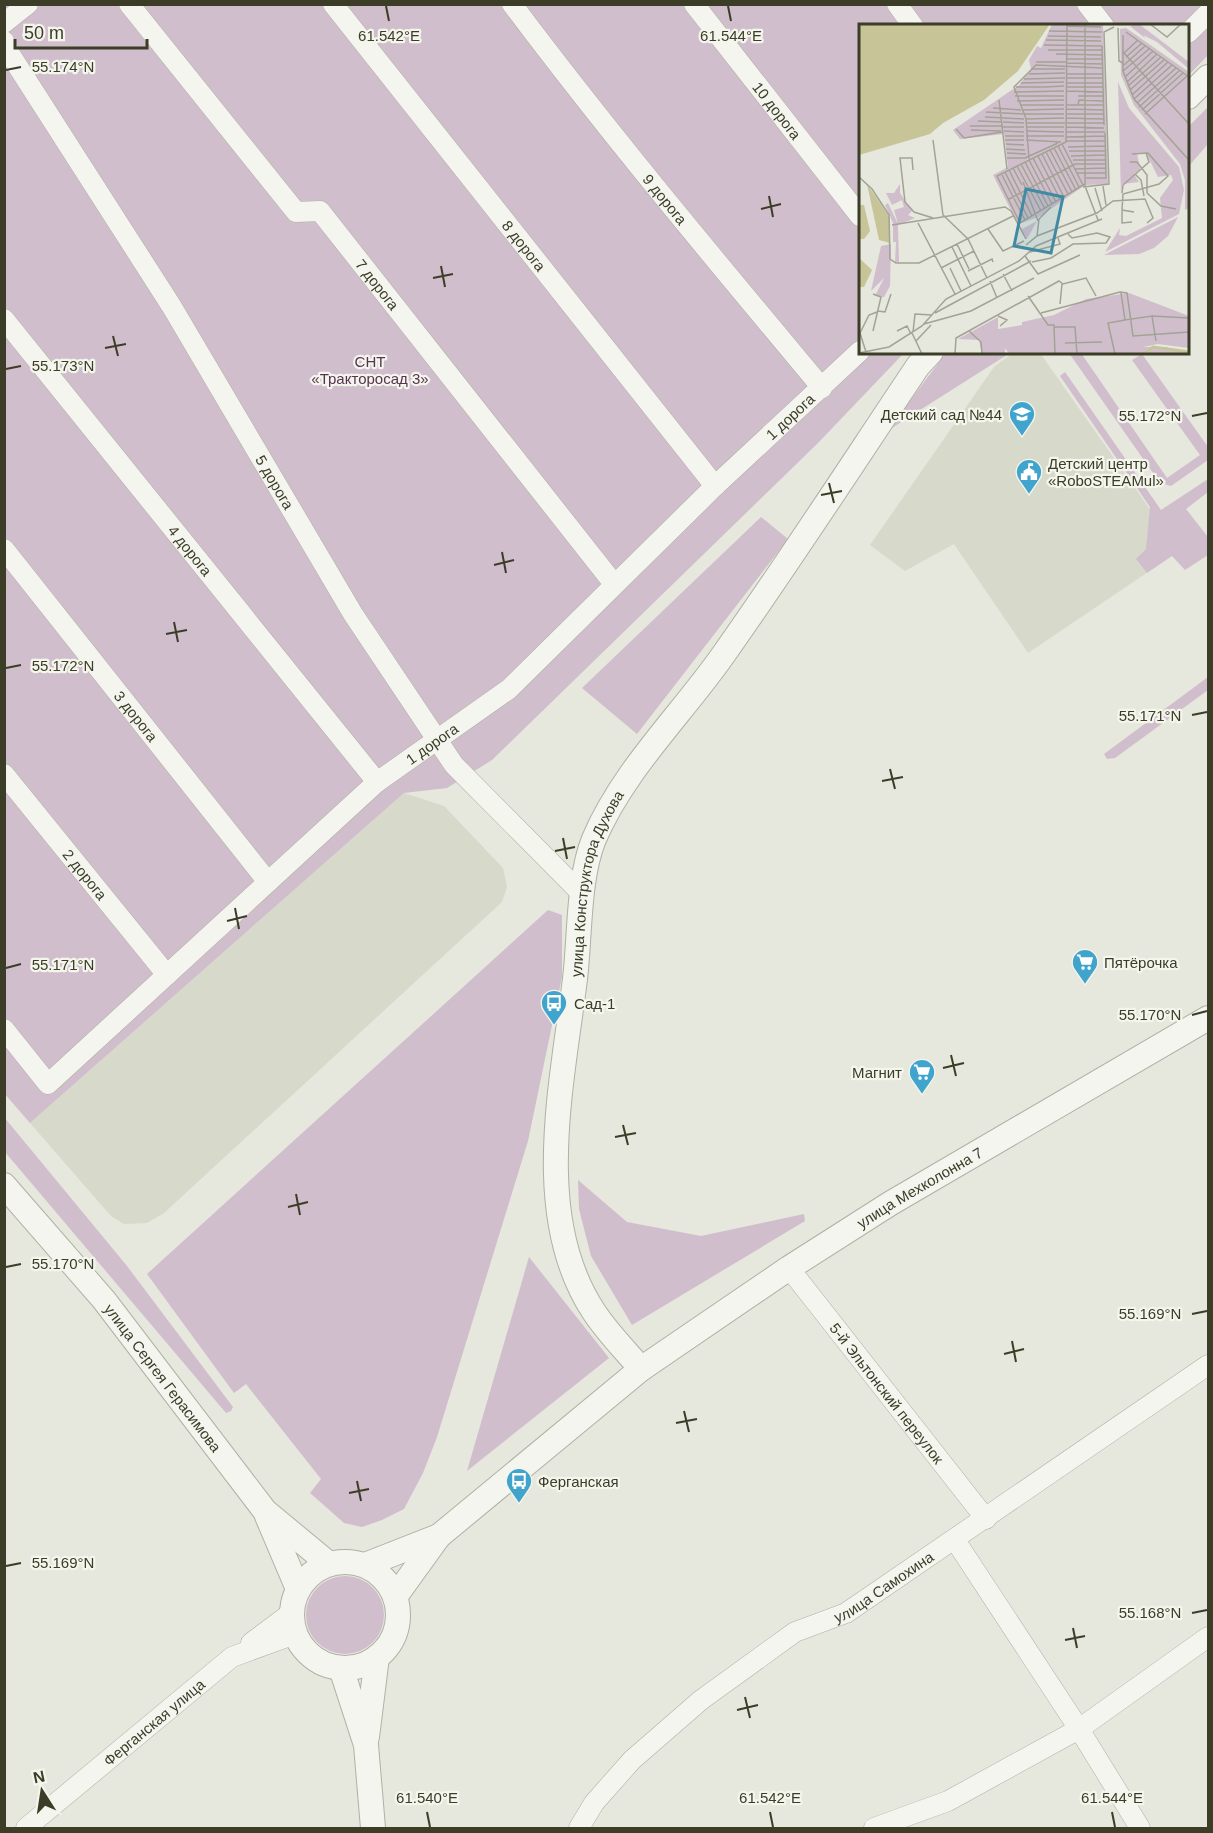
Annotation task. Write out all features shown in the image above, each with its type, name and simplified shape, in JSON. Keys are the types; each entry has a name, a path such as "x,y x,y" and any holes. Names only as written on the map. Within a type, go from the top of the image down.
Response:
{"street":[{"path":"4,23 28,4"},
{"name":"7 дорога","path":"129,4 296,212 320,212 614,584"},
{"name":"8 дорога","path":"333,4 715,486"},
{"name":"9 дорога","path":"512,4 573,85 696,238 822,388"},
{"name":"10 дорога","path":"694,4 859,213"},
{"path":"897,4 912,24"},
{"path":"1087,4 1102,24"},
{"path":"1189,32 1209,13"},
{"name":"5 дорога","path":"4,41 6,48 172,307 353,614 454,765 582,894"},
{"path":"1189,96 1209,77"},
{"name":"4 дорога","path":"4,319 377,782"},
{"name":"1 дорога","path":"4,1029 48,1084 377,782 509,689 715,486 859,353"},
{"name":"улица Конструктора Духова","path":"641,1369 594,1312 571,1265 559,1211 554,1139 580,935 582,894 594,840 629,777 720,659 918,366 929,354"},
{"name":"3 дорога","path":"4,549 268,882"},
{"name":"2 дорога","path":"4,774 167,975"},
{"name":"улица Мехколонна 7","path":"641,1369 789,1268 891,1203 1209,1018"},
{"name":"улица Сергея Герасимова","path":"4,1185 104,1300 265,1511 329,1564"},
{"name":"5-й Эльтонский переулок","path":"789,1268 986,1519"},
{"name":"улица Самохина","path":"579,1828 594,1803 632,1760 701,1700 795,1632 846,1613 1209,1365"},
{"path":"395,1597 439,1536 641,1369"},
{"path":"265,1511 298,1588 293,1624 302,1647 313,1658 326,1665 341,1668 360,1666 377,1657 387,1648 396,1630 398,1610 395,1597 383,1578 365,1565 347,1561 329,1564 311,1573 298,1588"},
{"path":"365,1565 439,1536"},
{"path":"955,1540 1079,1729 1140,1828"},
{"name":"Ферганская улица","path":"26,1828 232,1657 293,1624"},
{"path":"874,1828 948,1801 1079,1729 1209,1637"},
{"path":"366,1745 377,1657"},
{"path":"341,1668 366,1745 374,1828"}],"shaded area":[{"name":"Детский сад №44","path":"1011,354 1041,354 1166,532 1151,570 1028,653 954,544 905,571 870,545 994,367"},
{"path":"404,793 444,806 503,868 507,887 502,902 164,1213 147,1223 124,1224 111,1216 30,1123"}],"green space":[{"name":"СНТ «Тракторосад 3»","path":"1208,4 1208,55 1189,75 1189,24 859,24 859,354 903,354 818,443 492,760 447,788 404,793 30,1123 4,1093 4,5"},
{"path":"1208,107 1208,144 1189,166 1189,126"},
{"path":"945,354 1008,354 887,431"},
{"path":"1070,354 1082,354 1167,478 1200,455 1132,360 1142,354 1208,447 1208,460 1171,486 1160,483"},
{"path":"1065,372 1161,510 1208,479 1208,492 1186,509 1208,537 1208,555 1185,570 1172,556 1147,573 1136,559 1146,549 1150,507 1060,376"},
{"path":"761,517 788,539 637,734 582,688"},
{"path":"1208,677 1208,690 1115,758 1107,759 1104,754"},
{"path":"548,910 562,915 562,977 528,1141 437,1437 423,1473 404,1509 362,1527 344,1523 310,1493 321,1479 246,1384 234,1393 147,1274"},
{"path":"4,1117 127,1266 233,1407 231,1411 226,1413 5,1152"},
{"path":"578,1180 627,1222 701,1236 804,1214 805,1221 632,1325 591,1256 579,1209"},
{"path":"529,1257 609,1358 467,1471"},
{"path":"345,1576 360,1579 373,1587 381,1600 384,1615 381,1630 373,1643 360,1651 345,1654 330,1651 317,1643 309,1630 306,1615 309,1600 317,1587 330,1579"}],"place":[{"name":"Детский сад №44","path":"1022,437"},
{"name":"Детский центр «RoboSTEAMul»","path":"1029,495"},
{"name":"Пятёрочка","path":"1085,985"},
{"name":"Сад-1","path":"554,1026"},
{"name":"Магнит","path":"922,1095"},
{"name":"Ферганская","path":"519,1504"}]}
